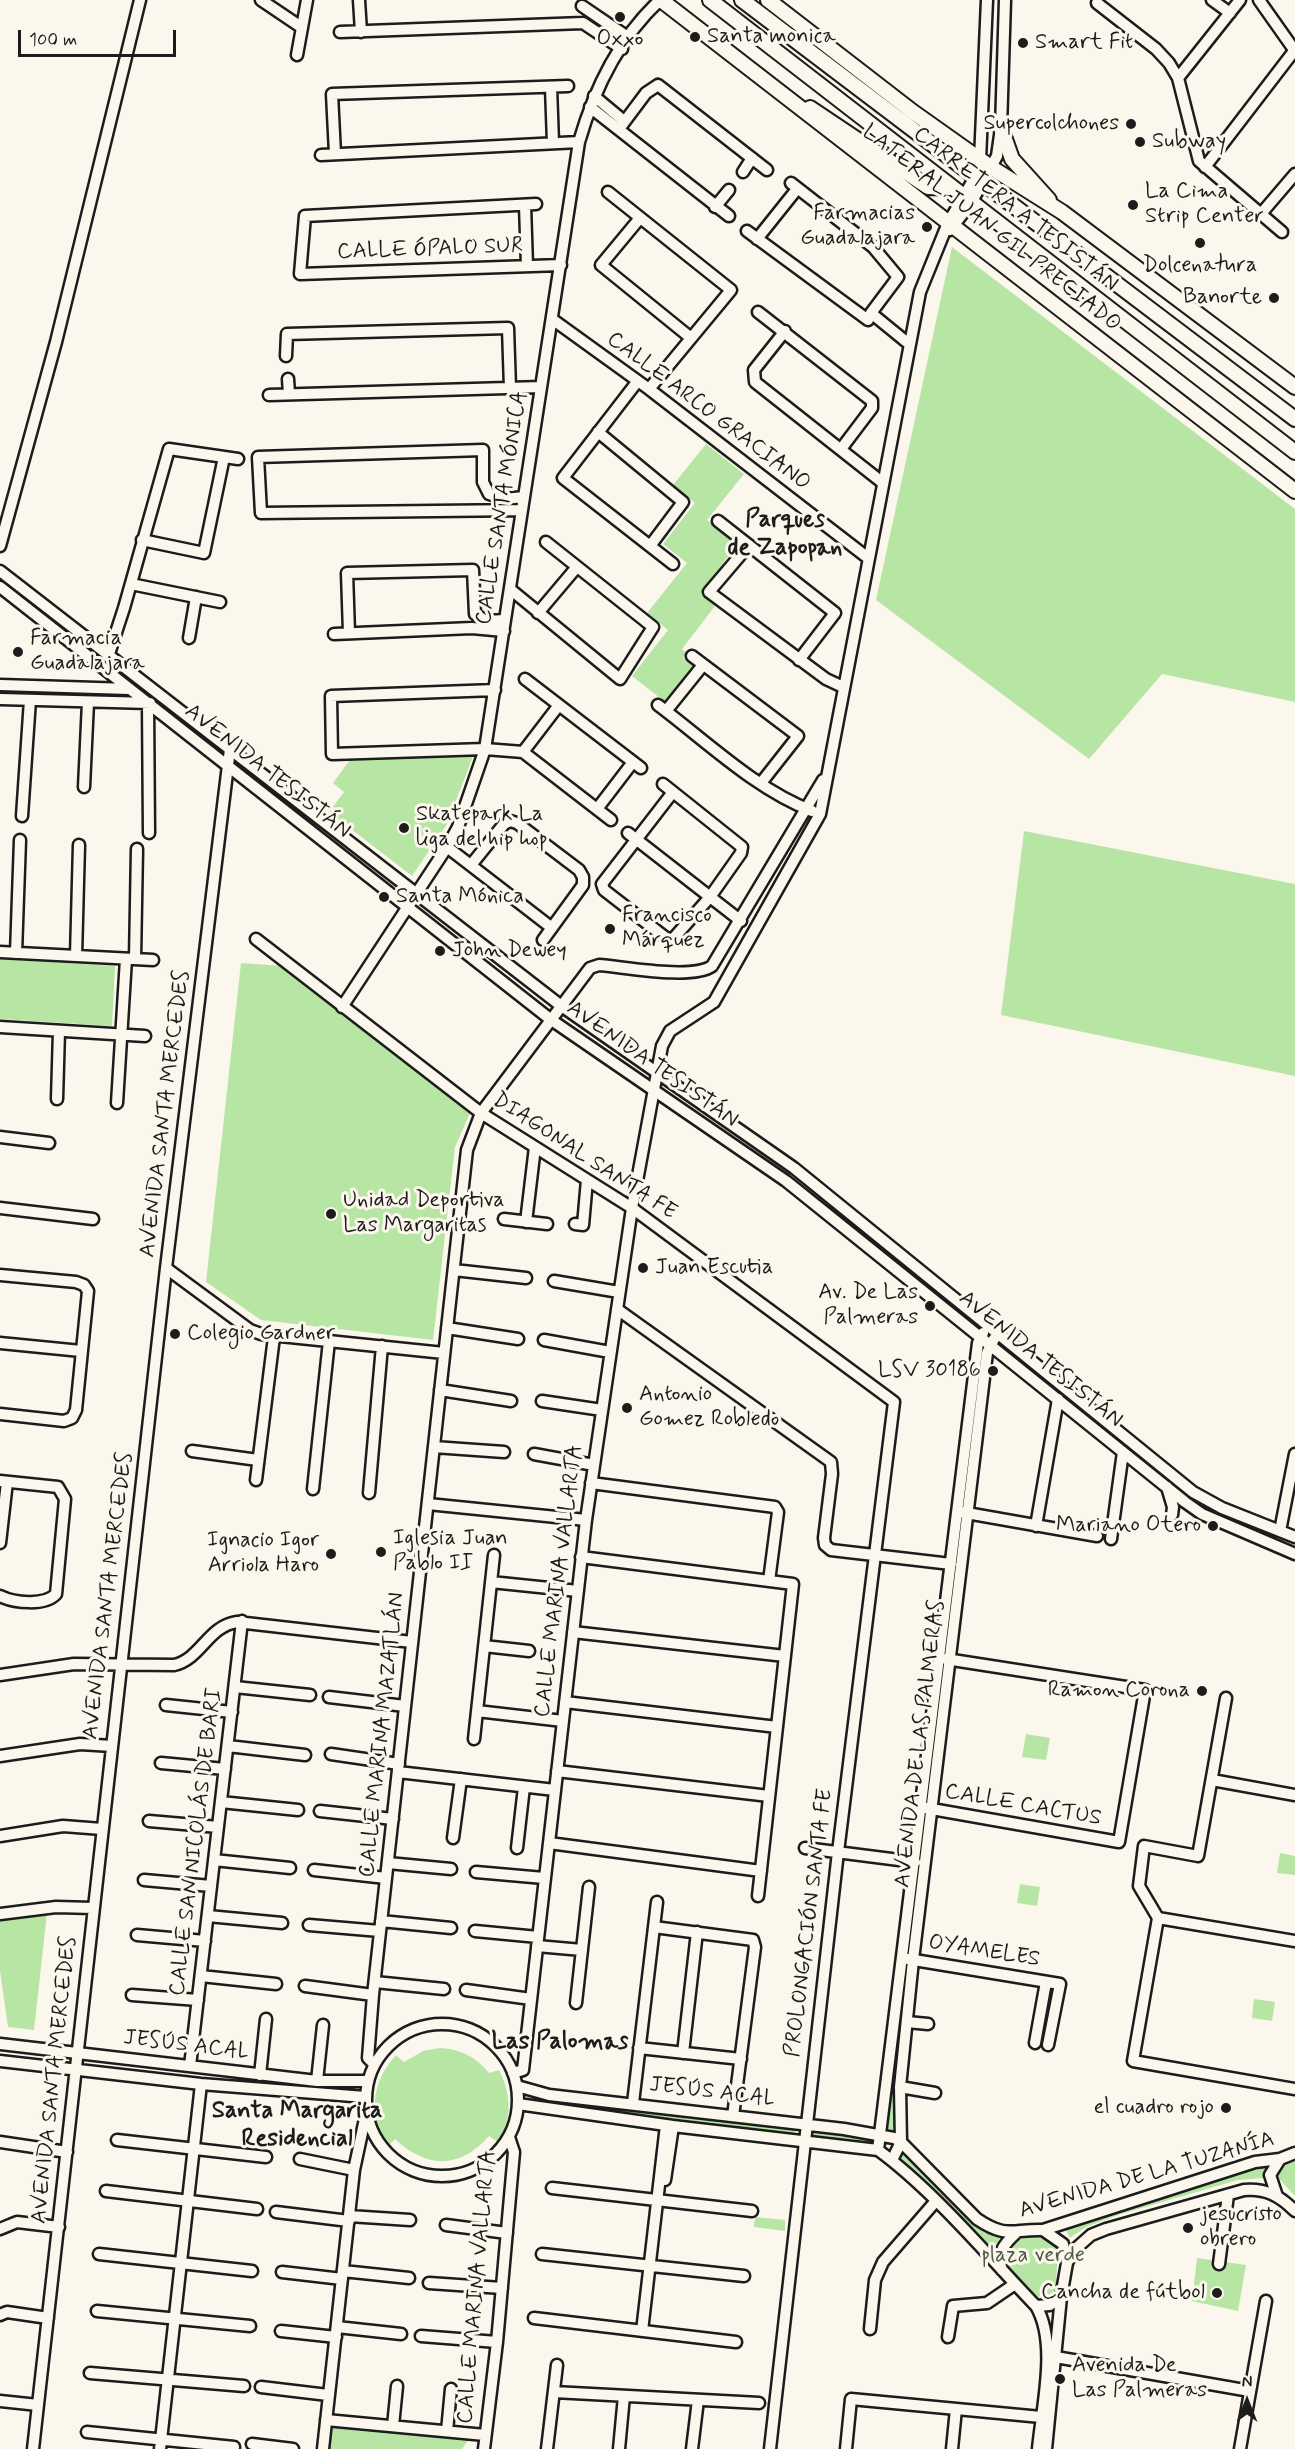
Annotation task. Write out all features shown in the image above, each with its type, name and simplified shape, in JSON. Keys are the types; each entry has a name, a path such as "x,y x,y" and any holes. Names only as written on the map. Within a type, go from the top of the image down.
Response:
{"main road":[{"name":"LATERAL JUAN GIL PRECIADO","path":"661,0 784,95 948,228 1295,491"},
{"name":"CARRETERA A TESISTÁN","path":"710,0 1295,452"},
{"name":"CARRETERA A TESISTÁN","path":"742,0 1295,419"},
{"name":"LATERAL JUAN GIL PRECIADO","path":"768,0 980,160 1058,209"},
{"path":"784,95 823,114 928,187 951,188"},
{"path":"1001,128 1012,159 1058,209 1295,387"},
{"path":"1177,400 1197,408 1295,481"}],"street":[{"path":"0,546 56,342 140,0"},
{"path":"261,0 301,27"},
{"path":"297,55 306,0"},
{"path":"359,0 361,32"},
{"name":"CALLE SANTA MÓNICA","path":"342,1007 458,828 485,749 579,142 594,96 629,38 648,12 661,0"},
{"path":"979,180 987,0"},
{"path":"979,180 992,168 998,156 1005,0"},
{"path":"1212,0 1230,13"},
{"path":"1178,78 1240,0"},
{"path":"1205,167 1295,51 1259,0"},
{"path":"582,3 584,23"},
{"path":"582,3 629,38"},
{"path":"1097,3 1156,49 1178,78 1199,161 1282,232"},
{"path":"987,12 1004,13"},
{"path":"340,32 584,23 622,49"},
{"path":"622,125 646,93 658,85 766,170"},
{"path":"335,154 332,94 568,86"},
{"path":"551,87 554,142"},
{"path":"594,96 622,125 729,216"},
{"path":"590,107 622,125"},
{"path":"321,155 579,142"},
{"path":"743,172 752,158"},
{"path":"1260,215 1295,174"},
{"name":"CALLE MARINA VALLARTA","path":"513,2073 523,2070 591,1483 632,1208 662,1046 670,1031 714,1002 820,814 920,292 948,228 968,201 979,180"},
{"path":"747,231 868,320 898,277 873,247 794,186 758,239"},
{"path":"716,207 729,190"},
{"path":"608,192 731,290 649,389"},
{"path":"527,266 525,204 536,204"},
{"name":"CALLE ÓPALO SUR","path":"525,204 305,216 300,274 561,265"},
{"path":"640,218 601,265 691,338"},
{"path":"758,312 872,401 872,408 841,449"},
{"path":"871,313 909,344"},
{"name":"CALLE ARCO GRACIANO","path":"552,319 649,389 868,558"},
{"path":"286,356 287,334 508,328 510,388"},
{"path":"785,331 754,370 753,378 757,385 883,483"},
{"path":"288,379 289,394"},
{"path":"637,382 563,478 673,564"},
{"path":"269,394 541,387"},
{"path":"598,432 683,502 650,546"},
{"path":"108,657 169,449 238,459"},
{"path":"522,510 261,513 258,457 483,450 483,482 489,495 504,499 524,497"},
{"path":"142,540 204,553 224,457"},
{"path":"718,521 835,613 799,660"},
{"path":"510,589 620,679 653,627 546,542"},
{"path":"748,545 709,592 826,680 843,687"},
{"path":"538,613 576,568"},
{"path":"349,633 347,573 473,570 475,614 486,621 504,625"},
{"name":"AVENIDA TESISTÁN","path":"0,571 108,657 560,1005 794,1168 1193,1492 1222,1508 1295,1537"},
{"path":"131,584 220,602"},
{"name":"AVENIDA TESISTÁN","path":"0,587 550,1019 786,1181 1202,1514 1295,1554"},
{"path":"189,638 196,597"},
{"path":"334,634 504,625"},
{"path":"692,656 798,736 761,783"},
{"path":"704,665 662,708 787,801 820,814"},
{"path":"525,679 637,765 597,809"},
{"path":"0,685 151,690"},
{"path":"495,690 331,696 332,754 485,749 523,752 611,820"},
{"path":"0,699 171,705"},
{"path":"22,816 30,700"},
{"path":"84,787 88,702"},
{"path":"148,704 149,833"},
{"path":"523,752 559,705"},
{"name":"AVENIDA SANTA MERCEDES","path":"33,2449 166,1268 230,749"},
{"path":"729,979 711,966 741,921 828,771"},
{"path":"663,784 739,842 742,847 741,853 710,897 678,936 672,940 666,938 604,890 605,879 632,836 673,792"},
{"path":"471,865 504,824 510,821 517,823 579,870 583,877 583,885 543,940"},
{"path":"632,836 741,921"},
{"path":"15,953 20,840"},
{"path":"76,956 79,845"},
{"path":"447,847 552,928"},
{"path":"117,1103 137,849"},
{"name":"DIAGONAL SANTA FE","path":"256,939 481,1113 632,1208 894,1402"},
{"path":"0,952 153,960"},
{"name":"CALLE MARINA MAZATLÁN","path":"374,2064 368,2058 373,1995 467,1150 481,1113 583,974 599,965 687,972 704,971 711,966"},
{"path":"0,1027 145,1036"},
{"path":"57,1100 59,1031"},
{"path":"0,1137 49,1143"},
{"path":"526,1222 535,1147"},
{"path":"575,1224 583,1225 587,1180"},
{"path":"0,1208 93,1219"},
{"path":"504,1219 547,1224"},
{"path":"166,1268 250,1330 274,1337 444,1353"},
{"path":"454,1270 526,1278"},
{"path":"0,1275 76,1282 84,1285 88,1291 76,1410 72,1418 64,1420 0,1414"},
{"path":"554,1281 620,1292"},
{"path":"617,1309 831,1462 825,1545 831,1550 951,1564"},
{"path":"980,1336 988,1326"},
{"path":"447,1328 518,1339"},
{"name":"AVENIDA DE LAS PALMERAS","path":"878,2150 920,1807 946,1659 951,1564 962,1513 987,1353 998,1334"},
{"name":"AVENIDA DE LAS PALMERAS","path":"902,2142 900,2087 932,1809 980,1336"},
{"path":"256,1480 274,1337"},
{"path":"544,1340 610,1352"},
{"path":"313,1489 329,1341"},
{"path":"0,1343 81,1351"},
{"path":"369,1493 382,1346"},
{"path":"440,1390 511,1401"},
{"path":"1036,1526 1058,1399"},
{"path":"542,1401 602,1410"},
{"name":"PROLONGACIÓN SANTA FE","path":"770,2449 838,1852 894,1402"},
{"path":"434,1447 504,1452"},
{"path":"192,1451 258,1460"},
{"path":"1111,1539 1123,1452"},
{"path":"534,1454 594,1465"},
{"path":"1280,1531 1295,1454"},
{"path":"0,1543 4,1481 58,1487 65,1499 56,1594 50,1600 42,1602 0,1596"},
{"path":"591,1483 775,1507 778,1512 769,1581"},
{"path":"1167,1487 1173,1507 1172,1515"},
{"path":"428,1503 586,1520"},
{"path":"962,1513 1097,1536"},
{"path":"474,1738 494,1555"},
{"path":"581,1557 793,1584 758,1896"},
{"path":"491,1582 578,1591"},
{"path":"0,1675 74,1664 182,1663 220,1626 242,1622 412,1642"},
{"name":"CALLE SAN NICOLÁS DE BARI","path":"190,2066 242,1622"},
{"path":"573,1632 785,1656"},
{"path":"484,1646 529,1651"},
{"name":"CALLE CACTUS","path":"920,1807 1119,1842 1145,1690 946,1659"},
{"path":"235,1687 310,1695"},
{"path":"329,1697 405,1706"},
{"path":"1226,1698 1198,1856 1144,1846 1139,1886 1158,1918 1133,2061 1295,2089"},
{"path":"565,1702 777,1727"},
{"path":"166,1705 232,1712"},
{"path":"477,1711 562,1721"},
{"path":"0,1756 80,1744 112,1746"},
{"path":"228,1746 305,1755"},
{"path":"331,1754 461,1779 555,1791"},
{"path":"160,1763 225,1769"},
{"path":"557,1771 769,1796"},
{"path":"453,1838 461,1779"},
{"path":"1212,1780 1295,1795"},
{"path":"518,1848 524,1787"},
{"path":"221,1802 298,1810"},
{"path":"320,1811 393,1819"},
{"path":"149,1821 218,1827"},
{"path":"0,1836 63,1826 102,1829"},
{"path":"549,1843 761,1871"},
{"path":"805,1848 915,1862"},
{"path":"214,1860 290,1868"},
{"path":"388,1863 451,1869"},
{"path":"314,1870 386,1878"},
{"path":"476,1872 544,1878"},
{"path":"144,1880 211,1886"},
{"path":"576,2003 589,1887"},
{"path":"633,2103 657,1902"},
{"path":"0,1914 56,1907 93,1908"},
{"path":"208,1916 282,1923"},
{"path":"1158,1918 1295,1941"},
{"path":"309,1925 451,1928"},
{"path":"654,1927 753,1940 755,1947 733,2116"},
{"path":"475,1931 582,1950"},
{"path":"683,2053 697,1932"},
{"path":"137,1935 205,1941"},
{"name":"OYAMELES","path":"901,1958 1059,1984 1048,2045"},
{"path":"201,1976 276,1984"},
{"path":"375,1982 444,1989"},
{"path":"1035,2043 1046,1982"},
{"path":"305,1986 373,1995"},
{"path":"466,1990 531,1999"},
{"path":"132,1995 198,2000"},
{"path":"260,2074 266,2019"},
{"path":"907,2022 928,2024"},
{"path":"323,2449 354,2170 366,2114 367,2081 374,2064 389,2045 410,2031 434,2024 450,2025 482,2036 501,2052 513,2073 517,2086 518,2104 509,2137 495,2156 475,2169 453,2176 429,2176 407,2169 388,2155 374,2136 366,2114"},
{"path":"317,2081 322,2025"},
{"name":"JESÚS ACAL","path":"0,2044 317,2081 367,2081"},
{"path":"639,2048 741,2060"},
{"name":"JESÚS ACAL","path":"0,2061 201,2084 365,2097"},
{"path":"160,2445 201,2084"},
{"name":"JESÚS ACAL","path":"517,2086 549,2095 806,2124 881,2135 902,2142"},
{"path":"900,2087 935,2093"},
{"name":"JESÚS ACAL","path":"518,2104 878,2150"},
{"path":"642,2331 660,2188 659,2177 670,2125"},
{"name":"CALLE MARINA VALLARTA","path":"483,2443 497,2342 514,2152 509,2137"},
{"path":"117,2140 266,2157"},
{"path":"0,2142 67,2151"},
{"path":"892,2160 902,2142"},
{"name":"AVENIDA DE LA TUZANÍA","path":"902,2142 976,2218 991,2228 1015,2234 1043,2230 1255,2162 1280,2159 1295,2153"},
{"path":"878,2150 892,2160 935,2202 1036,2306 1046,2327 1051,2356 1046,2449"},
{"path":"300,2159 354,2170"},
{"path":"1277,2196 1270,2175 1280,2159"},
{"path":"552,2188 752,2211"},
{"name":"AVENIDA DE LA TUZANÍA","path":"1051,2356 1067,2263 1073,2251 1091,2235 1255,2189 1277,2196 1295,2211"},
{"path":"106,2191 257,2209"},
{"path":"1219,2264 1228,2195"},
{"path":"870,2330 876,2280 883,2262 935,2202"},
{"path":"276,2212 349,2219 410,2220"},
{"path":"0,2229 18,2222 59,2227"},
{"path":"446,2225 507,2233"},
{"path":"1043,2230 1063,2244 1067,2263"},
{"path":"1004,2272 1000,2256 1005,2244 1015,2234"},
{"path":"99,2254 252,2271"},
{"path":"542,2254 744,2276"},
{"path":"282,2272 410,2278"},
{"path":"429,2283 502,2288"},
{"path":"948,2337 953,2306 987,2303 1015,2284"},
{"path":"1036,2306 1050,2305 1061,2297"},
{"path":"1240,2449 1266,2301"},
{"path":"0,2315 7,2312 48,2318"},
{"path":"97,2312 250,2326"},
{"path":"534,2318 736,2342"},
{"path":"281,2331 401,2334"},
{"path":"421,2336 497,2342"},
{"path":"1051,2356 1250,2391"},
{"path":"1038,2449 1051,2356"},
{"path":"548,2449 557,2365"},
{"path":"90,2373 244,2386"},
{"path":"393,2426 397,2386"},
{"path":"261,2387 328,2395"},
{"path":"447,2431 451,2389"},
{"path":"554,2392 759,2403"},
{"path":"619,2449 624,2396"},
{"path":"846,2449 851,2399 1041,2417"},
{"path":"692,2449 698,2400"},
{"path":"0,2401 38,2405"},
{"path":"952,2449 956,2409"},
{"path":"326,2420 447,2431 483,2443"},
{"path":"87,2432 160,2445 234,2446"},
{"path":"252,2444 293,2449"}],"green space":[{"path":"952,247 1295,509 1295,702 1162,674 1089,759 876,600"},
{"path":"706,444 744,474 707,520 737,544 701,594 715,606 682,649 687,653 683,657 695,666 664,701 632,676 668,630 647,613 687,563 663,544 695,503 673,485"},
{"path":"474,754 446,826 412,876 329,812 344,792 333,783 352,757"},
{"path":"1024,831 1295,884 1295,1076 1001,1015"},
{"path":"0,959 115,966 112,1026 0,1019"},
{"name":"Unidad Deportiva Las Margaritas","path":"241,963 283,966 471,1111 455,1147 433,1340 261,1320 206,1282"},
{"path":"1026,1734 1050,1738 1046,1760 1022,1757"},
{"path":"1280,1853 1295,1856 1295,1875 1277,1873"},
{"path":"1020,1884 1040,1887 1037,1906 1017,1903"},
{"path":"47,1913 34,2030 8,2027 0,1971 0,1920"},
{"path":"904,1962 909,1962 895,2100 895,2133 887,2130"},
{"path":"1254,1999 1275,2002 1272,2021 1252,2018"},
{"path":"440,2048 455,2050 467,2055 479,2062 489,2073 499,2070 506,2088 509,2106 506,2124 498,2142 489,2136 467,2155 443,2161 419,2156 395,2139 388,2146 377,2122 375,2111 375,2099 381,2077 396,2055 404,2062 423,2051"},
{"path":"528,2096 796,2127 794,2137 526,2101"},
{"path":"812,2127 876,2137 875,2145 811,2140"},
{"path":"900,2146 1001,2236 993,2249 978,2241 894,2161"},
{"path":"1295,2154 1295,2196 1271,2170"},
{"name":"plaza verde","path":"1265,2165 1264,2178 1238,2180 1121,2214 1086,2227 1070,2238 1064,2226"},
{"path":"755,2217 785,2220 785,2231 754,2227"},
{"name":"plaza verde","path":"1043,2230 1058,2239 1056,2290 1045,2299 1032,2293 1020,2281 1002,2255 1015,2234"},
{"path":"1197,2258 1246,2265 1238,2311 1192,2301"},
{"path":"330,2425 470,2438 462,2449 328,2449"}],"place":[{"name":"Oxxo","path":"620,17"},
{"name":"Santa monica","path":"695,37"},
{"name":"Smart Fit","path":"1023,43"},
{"name":"Supercolchones","path":"1131,124"},
{"name":"Subway","path":"1140,142"},
{"name":"La Cima Strip Center","path":"1133,205"},
{"name":"Farmacias Guadalajara","path":"927,227"},
{"name":"Dolcenatura","path":"1200,243"},
{"name":"Banorte","path":"1274,298"},
{"name":"Farmacia Guadalajara","path":"18,652"},
{"name":"Skatepark La liga del hip hop","path":"404,828"},
{"name":"Santa Mónica","path":"384,897"},
{"name":"Francisco Márquez","path":"610,929"},
{"name":"John Dewey","path":"440,951"},
{"name":"Unidad Deportiva Las Margaritas","path":"331,1214"},
{"name":"Juan Escutia","path":"643,1268"},
{"name":"Av. De Las Palmeras","path":"930,1306"},
{"name":"Colegio Gardner","path":"175,1334"},
{"name":"LSV 30186","path":"993,1371"},
{"name":"Antonio Gomez Robledo","path":"627,1408"},
{"name":"Mariano Otero","path":"1213,1526"},
{"name":"Iglesia Juan Pablo II","path":"381,1552"},
{"name":"Ignacio Igor Arriola Haro","path":"331,1554"},
{"name":"Ramon Corona","path":"1202,1691"},
{"name":"el cuadro rojo","path":"1226,2108"},
{"name":"jesucristo obrero","path":"1188,2228"},
{"name":"Cancha de fútbol","path":"1217,2293"},
{"name":"Avenida De Las Palmeras","path":"1060,2379"}],"district":[{"name":"Parques de Zapopan","path":"785,535"},
{"name":"Las Palomas","path":"560,2043"},
{"name":"Santa Margarita Residencial","path":"297,2126"}]}
